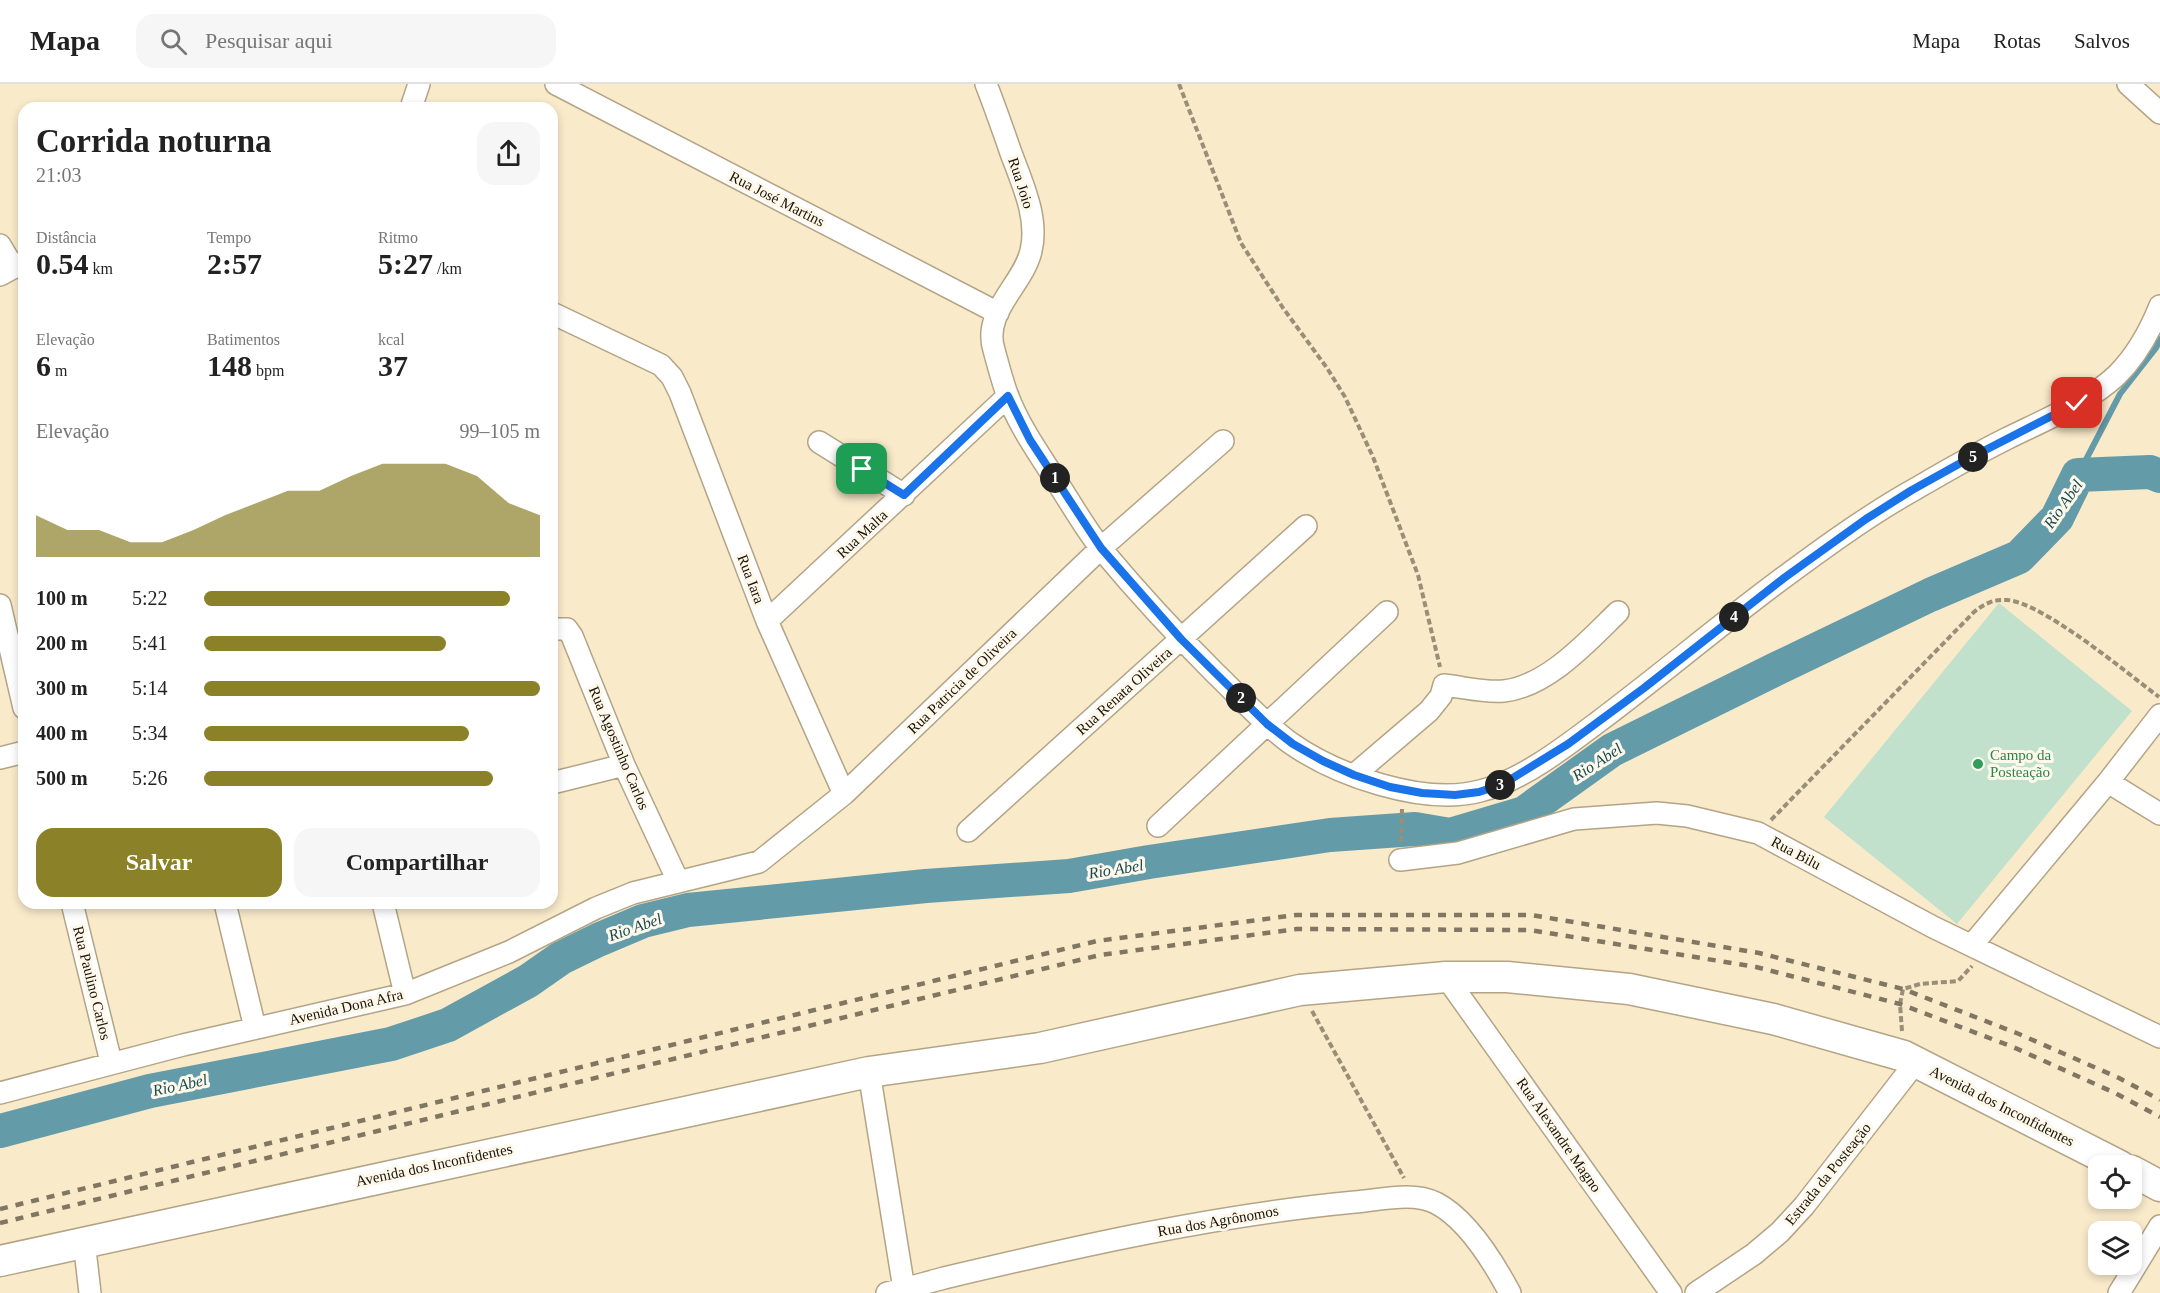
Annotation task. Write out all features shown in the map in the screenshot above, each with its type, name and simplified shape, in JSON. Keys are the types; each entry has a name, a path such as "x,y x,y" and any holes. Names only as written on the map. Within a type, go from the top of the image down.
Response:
{"main road":[{"name":"Avenida dos Inconfidentes","path":"0,1261 869,1072 1040,1048 1300,990 1446,977 1507,977 1629,988 1773,1020 1910,1059 2098,1155"},
{"path":"2142,1177 2160,1186"}],"street":[{"path":"413,102 419,84"},
{"name":"Rua José Martins","path":"556,84 998,313"},
{"name":"Rua Joio","path":"986,84 1030,206 1033,227 1032,248 1028,260 991,327 991,338 1008,396 1030,440 1101,548 1181,639 1267,724 1293,744 1323,761 1354,775 1390,787 1422,793 1455,795 1479,792 1503,784 1568,744 1644,688 1784,578 1866,519 1966,460 2077,403 2114,379 2149,332 2159,309"},
{"path":"2128,84 2160,113"},
{"path":"0,245 12,268"},
{"name":"Rua Iara","path":"558,315 661,365 672,377 768,621 844,794"},
{"name":"Rua Malta","path":"768,621 1008,396"},
{"name":"Rua Patricia de Oliveira","path":"678,881 759,862 844,794 1101,548 1223,441"},
{"path":"819,442 904,495"},
{"name":"Rua Renata Oliveira","path":"968,831 1306,526"},
{"path":"0,605 18,682"},
{"path":"1158,826 1387,612"},
{"path":"1354,775 1429,711 1441,696 1444,685 1494,691 1520,687 1547,675 1580,649 1618,612"},
{"name":"Rua Agostinho Carlos","path":"558,629 567,629 572,636 624,765 678,881"},
{"path":"1979,949 2160,715"},
{"path":"0,758 18,754"},
{"path":"558,782 624,765"},
{"path":"2108,782 2160,814"},
{"name":"Rua Bilu","path":"1401,853 1458,853 1574,819 1602,815 1657,813 1687,816 1758,833 1979,949 2160,1037"},
{"name":"Avenida Dona Afra","path":"0,1093 111,1062 405,994 508,952 596,908 633,893 678,881"},
{"name":"Rua Paulino Carlos","path":"73,909 111,1062"},
{"path":"226,909 255,1028"},
{"path":"384,909 405,994"},
{"name":"Rua Alexandre Magno","path":"1446,977 1671,1293"},
{"name":"Estrada da Posteação","path":"1696,1293 1754,1254 1780,1232 1804,1206 1910,1059"},
{"path":"869,1072 896,1291"},
{"name":"Rua dos Agrônomos","path":"896,1291 944,1286 1182,1226 1295,1208 1415,1197 1435,1202 1462,1225 1494,1264 1510,1293"},
{"path":"2119,1293 2160,1226"},
{"path":"84,1241 90,1293"}],"path":[{"path":"1179,84 1241,243 1345,397 1373,457 1418,575 1444,685"},
{"path":"1758,833 1985,603 1994,600 2008,600 2021,603 2051,618 2160,697"},
{"path":"1401,853 1402,814"},
{"path":"1910,1059 1900,1004 1903,989 1920,984 1958,981 1979,949"},
{"path":"1300,990 1415,1197"}],"green space":[{"name":"Campo da Posteação","path":"1999,603 2132,711 1957,924 1824,817"}],"waterway":[{"path":"2078,475 2120,394 2156,348 2160,339"},
{"name":"Rio Abel","path":"0,1131 150,1091 391,1044 448,1025 528,981 561,958 598,940 643,921 688,910 926,886 1069,876 1330,835 1415,829 1450,835 1524,813 1612,750 1930,595 2019,557 2057,518 2078,475 2150,472 2160,476"}],"railway":[{"path":"0,1209 1097,941 1296,915 1531,915 1759,953 1903,989 2019,1034 2119,1078 2160,1100"},
{"path":"0,1223 1100,955 1297,929 1530,930 1756,967 1900,1004 2013,1047 2115,1093 2160,1117"}],"place":[{"name":"Campo da Posteação","path":"1978,764"}],"route":[{"path":"862,469 904,495 1008,396 1030,440 1101,548 1181,639 1267,724 1293,744 1354,775 1390,787 1422,793 1455,795 1479,792 1503,784 1530,768 1568,744 1644,688 1784,578 1866,519 1966,460 2077,403"}]}
